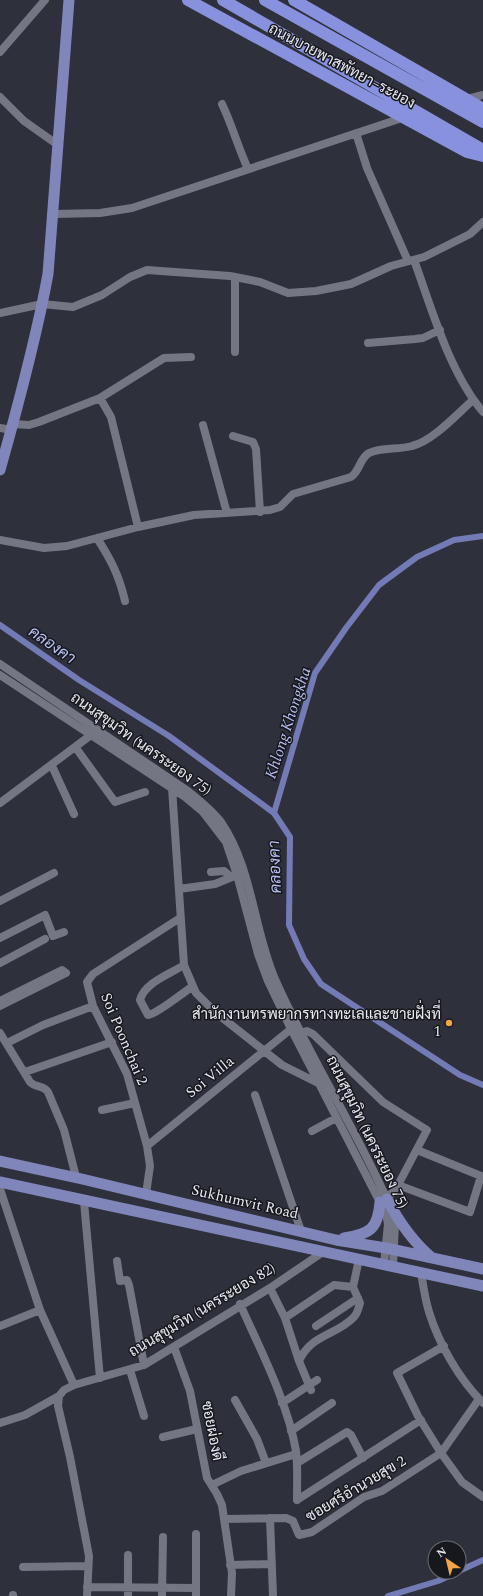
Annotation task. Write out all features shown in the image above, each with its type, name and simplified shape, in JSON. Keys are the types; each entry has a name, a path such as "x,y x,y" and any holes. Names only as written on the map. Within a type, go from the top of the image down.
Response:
{"highway":[{"name":"ถนนบายพาสพัทยา–ระยอง","path":"188,0 467,152 483,156"},
{"name":"ถนนบายพาสพัทยา–ระยอง","path":"223,0 483,150"},
{"name":"ถนนบายพาสพัทยา–ระยอง","path":"265,0 483,122"},
{"name":"ถนนบายพาสพัทยา–ระยอง","path":"294,0 483,109"}],"main road":[{"path":"0,470 12,427 48,274 54,214 69,0"},
{"name":"Sukhumvit Road","path":"0,1161 76,1177 336,1240 390,1249 483,1269"},
{"path":"0,1182 84,1202 483,1286"},
{"path":"336,1240 366,1234 372,1228 379,1216 383,1200"},
{"path":"383,1200 399,1223 422,1249 434,1259"}],"street":[{"path":"1,49 45,0"},
{"path":"468,99 483,95"},
{"path":"0,97 24,121 58,145"},
{"path":"222,104 231,122 238,148 248,169"},
{"path":"54,214 100,213 132,208 405,117"},
{"path":"356,133 367,168 411,260 458,373 473,400 483,412"},
{"path":"0,313 42,304 73,307 102,295 130,277 148,270 183,271 235,277 260,282 288,293 316,291 351,284 391,266 424,257 470,234 483,222"},
{"path":"235,277 235,352"},
{"path":"368,343 415,340 440,330"},
{"path":"0,428 29,425 100,398 164,358 191,358"},
{"path":"100,398 112,417 138,527"},
{"path":"0,540 44,548 67,546 138,527 194,516 260,512 280,507 294,494 352,477 356,473 364,457 370,453 405,448 422,442 473,400"},
{"path":"202,424 227,513"},
{"path":"232,436 253,442 256,449 260,512"},
{"path":"97,538 112,561 119,578 125,601"},
{"name":"ถนนสุขุมวิท (นครระยอง 75)","path":"0,664 188,791 208,807 220,821 232,840 240,860 275,978 295,1032 336,1118 383,1200"},
{"name":"ถนนสุขุมวิท (นครระยอง 75)","path":"0,675 172,788 203,812 226,842 234,876 265,974 395,1224 388,1265"},
{"path":"0,803 52,766 91,735"},
{"path":"76,748 115,802 145,792"},
{"path":"52,766 74,814"},
{"path":"172,788 177,838 180,918 184,966 192,987 199,998 263,1052 282,1065 318,1083"},
{"path":"210,872 224,871 234,876"},
{"path":"0,901 54,872"},
{"path":"179,889 216,884 234,876"},
{"path":"0,938 45,915 54,936 64,932"},
{"name":"Soi Poonchai 2","path":"146,1194 150,1166 148,1146 127,1074 93,1006 87,985 90,978 180,918"},
{"path":"0,963 45,939"},
{"path":"184,966 152,984 141,994 140,1000 148,1015 154,1014 174,998 192,987"},
{"path":"0,1001 15,996 66,973 62,970 15,996 0,1006"},
{"path":"76,1177 64,1130 48,1092 44,1088 33,1084 3,1038 93,1006"},
{"path":"295,1032 307,1031 313,1034 383,1102 427,1130 398,1185 383,1200"},
{"name":"Soi Villa","path":"148,1146 263,1052 295,1032"},
{"path":"25,1072 112,1042"},
{"path":"255,1095 301,1231"},
{"path":"102,1110 135,1102"},
{"path":"312,1131 336,1118"},
{"path":"398,1185 470,1212 480,1176 417,1150"},
{"path":"0,1189 40,1310 74,1385"},
{"path":"84,1202 100,1378"},
{"name":"ถนนสุขุมวิท (นครระยอง 82)","path":"0,1423 25,1415 59,1396 64,1390 74,1385 144,1365 240,1304 270,1288 323,1252"},
{"path":"299,1361 303,1352 313,1342 341,1327 355,1316 360,1303 353,1287 359,1259"},
{"path":"117,1261 120,1281 127,1280 129,1285 144,1365"},
{"path":"421,1272 428,1311 444,1346 467,1385 481,1401"},
{"path":"285,1318 334,1285 353,1287"},
{"path":"270,1288 285,1318 299,1361 310,1387"},
{"path":"316,1326 358,1298"},
{"path":"240,1304 282,1403 291,1431 297,1463 297,1500 421,1420"},
{"path":"0,1326 40,1310"},
{"path":"444,1346 397,1373 440,1453 462,1482 483,1497"},
{"name":"ซอยผ่องดี","path":"174,1347 190,1391 207,1478 220,1499 225,1519 230,1565 233,1578 231,1596"},
{"path":"130,1370 144,1416"},
{"path":"282,1403 310,1387 317,1380"},
{"path":"59,1396 58,1406 89,1556 87,1596"},
{"path":"235,1400 257,1439 266,1463"},
{"name":"ซอยศรีอำนวยสุข 2","path":"225,1519 290,1519 298,1534 301,1536 306,1534 364,1497 378,1494 396,1484 440,1453 481,1401"},
{"path":"291,1431 332,1403"},
{"path":"163,1437 197,1429"},
{"path":"297,1463 347,1432 350,1434 363,1458"},
{"path":"212,1485 233,1474 296,1454"},
{"path":"270,1518 273,1596"},
{"path":"87,1587 128,1592 196,1592 196,1534"},
{"path":"162,1592 163,1537"},
{"path":"128,1555 128,1592"},
{"path":"230,1565 271,1564"},
{"path":"23,1567 88,1566"}],"waterway":[{"name":"Khlong Khongkha","path":"274,813 315,673 346,628 379,585 417,557 454,540 483,536"},
{"name":"คลองคา","path":"0,625 79,680 169,736 274,813 290,837 289,925 304,959 321,984 460,1075 483,1085"},
{"path":"467,1567 483,1560"},
{"path":"388,1596 440,1580"}],"place":[{"name":"สำนักงานทรพยากรทางทะเลและชายฝั่งที่ 1","path":"449,1023"}]}
